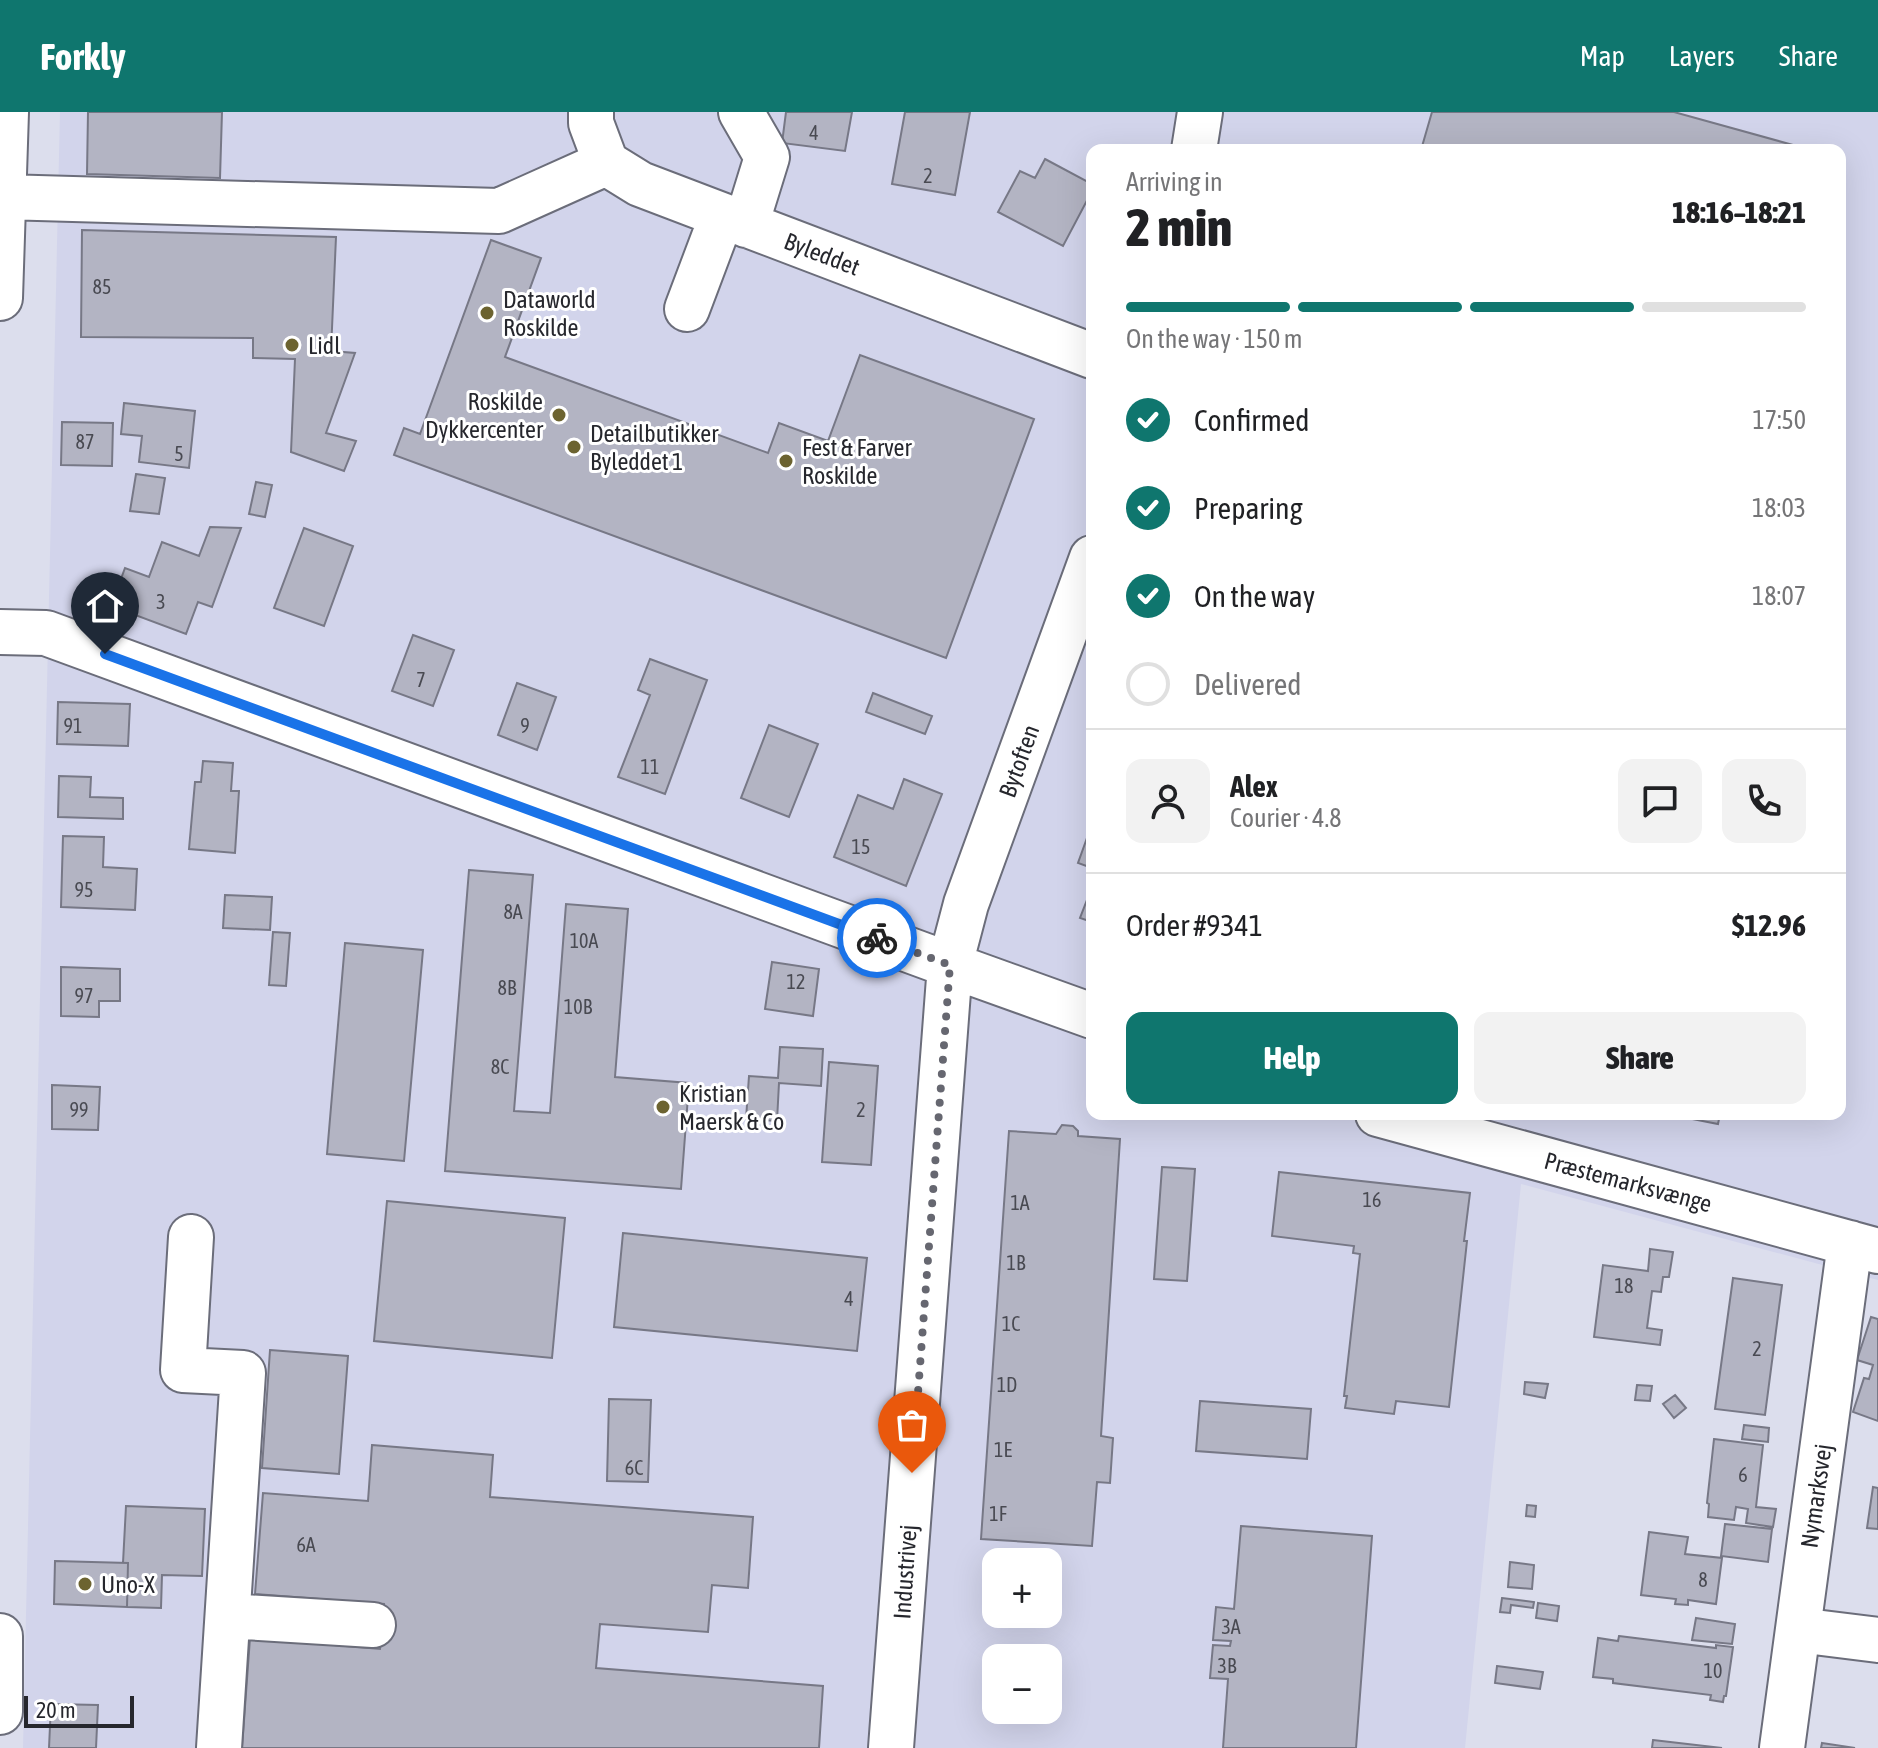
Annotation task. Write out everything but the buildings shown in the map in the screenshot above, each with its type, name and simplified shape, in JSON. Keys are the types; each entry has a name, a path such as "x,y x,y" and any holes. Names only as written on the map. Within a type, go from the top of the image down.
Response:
{"street":[{"path":"3,197 499,211 606,163 591,123 591,112"},
{"path":"687,309 767,157 741,112"},
{"path":"1195,144 1200,112"},
{"path":"0,298 4,116"},
{"name":"Byleddet","path":"606,163 640,184 1086,354"},
{"name":"Bytoften","path":"950,965 966,904 1086,574"},
{"path":"0,632 46,633 1086,1014"},
{"name":"Industrivej","path":"891,1748 950,965"},
{"name":"Præstemarksvænge","path":"1400,1120 1864,1247"},
{"path":"191,1237 183,1370 243,1373 219,1748"},
{"name":"Nymarksvej","path":"1782,1748 1798,1630 1864,1247"},
{"path":"228,1616 373,1625"},
{"path":"1798,1630 1878,1640"},
{"path":"0,1636 0,1712"}],"shaded area":[{"path":"60,112 1878,112 1878,1280 1521,1184 1465,1748 23,1748"}],"way so far":[{"path":"877,938 950,965 912,1473"}],"place":[{"name":"Dataworld Roskilde","path":"487,313"},
{"name":"Lidl","path":"292,345"},
{"name":"Roskilde Dykkercenter","path":"559,415"},
{"name":"Detailbutikker Byleddet 1","path":"574,447"},
{"name":"Fest & Farver Roskilde","path":"786,461"},
{"name":"Kristian Maersk & Co","path":"663,1107"},
{"name":"Uno-X","path":"85,1584"}],"route":[{"path":"105,654 877,938"}]}
